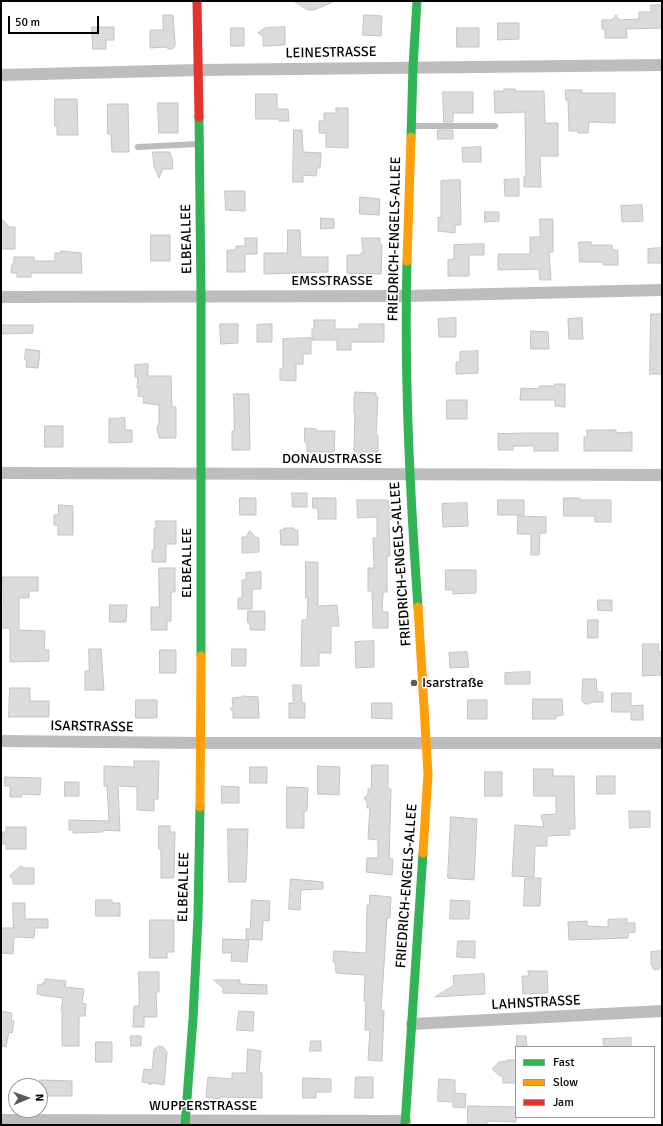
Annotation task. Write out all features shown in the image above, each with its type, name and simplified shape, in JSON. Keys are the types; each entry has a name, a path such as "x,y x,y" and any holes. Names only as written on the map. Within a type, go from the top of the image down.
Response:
{"street":[{"name":"ELBEALLEE","path":"185,1123 193,1019 198,917 201,296 198,1"},
{"name":"FRIEDRICH-ENGELS-ALLEE","path":"405,1123 428,774 409,474 406,296 413,67 417,1"},
{"name":"LEINESTRASSE","path":"1,75 199,70 662,65"},
{"name":"EMSSTRASSE","path":"1,297 406,296 662,290"},
{"name":"DONAUSTRASSE","path":"1,473 662,475"},
{"name":"ISARSTRASSE","path":"1,741 200,743 662,743"},
{"name":"LAHNSTRASSE","path":"412,1024 662,1011"},
{"name":"WUPPERSTRASSE","path":"1,1120 185,1123 405,1123"}],"lane":[{"path":"412,126 495,126"},
{"path":"138,147 200,144"}],"building":[{"path":"294,1 335,1 314,10 308,10"},
{"path":"651,5 662,5 662,28 626,29 627,38 605,38 605,29 602,29 602,20 612,20 616,15 619,20 639,19 639,12 651,12"},
{"path":"163,15 173,15 175,46 172,49 168,49 167,47 150,48 150,30 163,30"},
{"path":"364,15 382,16 381,36 363,35"},
{"path":"498,23 519,23 519,39 498,40"},
{"path":"92,27 114,27 114,40 106,40 106,49 93,49"},
{"path":"285,27 285,45 263,46 263,36 258,33 265,28"},
{"path":"231,28 244,28 244,46 231,46"},
{"path":"457,28 479,28 479,47 457,47"},
{"path":"504,89 515,89 515,91 544,91 545,123 558,123 558,156 540,156 541,187 524,187 524,176 526,176 525,112 495,113 494,91 504,91"},
{"path":"566,90 582,90 582,93 615,93 615,123 589,122 588,133 569,131 568,100 566,100"},
{"path":"443,92 473,92 473,113 453,113 453,122 444,122"},
{"path":"256,94 277,94 277,109 288,109 289,121 279,121 279,119 256,119"},
{"path":"55,99 77,99 78,135 57,135 57,125 55,126"},
{"path":"158,103 178,103 178,133 159,133"},
{"path":"108,104 128,104 129,152 112,152 111,134 108,134"},
{"path":"336,108 348,108 348,148 326,147 326,133 319,133 319,121 324,121 324,113 336,113"},
{"path":"294,130 302,130 303,152 321,153 320,168 317,168 316,176 303,175 303,182 293,182"},
{"path":"438,130 453,130 453,139 438,139"},
{"path":"481,147 481,162 463,162 462,148"},
{"path":"153,152 170,152 172,157 173,169 163,169 159,178 154,166"},
{"path":"519,179 519,196 505,196 504,180"},
{"path":"460,180 461,225 455,225 455,233 438,231 438,217 441,218 441,181"},
{"path":"225,191 245,191 245,211 226,210"},
{"path":"360,197 380,199 379,215 360,214"},
{"path":"642,205 643,221 622,222 621,206"},
{"path":"485,212 499,212 499,221 485,222"},
{"path":"1,218 9,227 15,227 15,249 1,249"},
{"path":"321,218 334,219 334,228 321,229"},
{"path":"540,219 553,219 553,252 549,252 551,280 540,280 539,269 498,270 498,254 530,254 530,237 540,237"},
{"path":"288,230 300,230 301,257 328,257 328,272 264,274 264,253 287,253"},
{"path":"151,235 170,235 170,261 151,261"},
{"path":"245,238 257,238 257,254 245,254 245,272 227,272 227,250 236,250 236,246 245,246"},
{"path":"362,238 380,238 380,245 382,245 381,274 347,273 347,255 361,255 361,253 363,253"},
{"path":"579,242 591,242 591,245 612,245 612,250 618,250 618,265 603,265 603,262 580,262"},
{"path":"484,244 484,255 469,255 469,276 448,276 448,260 454,259 454,245"},
{"path":"662,248 662,263 648,263 648,249"},
{"path":"61,251 81,253 82,273 31,273 31,277 17,277 17,273 11,273 14,257 34,257 34,261 55,261 55,253 61,253"},
{"path":"651,314 662,314 662,374 650,374"},
{"path":"456,318 456,337 439,337 438,319"},
{"path":"582,318 583,339 569,339 568,319"},
{"path":"314,320 335,320 335,329 359,329 359,324 384,324 384,342 351,342 351,350 337,350 337,340 312,340"},
{"path":"220,324 238,324 238,343 221,344"},
{"path":"272,324 272,342 257,342 257,325"},
{"path":"2,325 33,325 33,333 2,334"},
{"path":"531,331 548,332 549,349 531,349"},
{"path":"311,338 311,354 303,354 303,364 296,364 296,381 280,380 280,369 283,369 283,339"},
{"path":"26,349 40,351 38,368 26,367"},
{"path":"478,351 478,373 456,374 456,362 460,362 460,352"},
{"path":"148,364 148,376 171,376 172,407 176,407 176,438 159,438 157,428 159,423 159,405 143,403 144,397 138,396 138,377 135,377 135,365"},
{"path":"555,384 565,384 565,407 555,406 555,400 520,400 521,388 539,389 539,386 555,386"},
{"path":"355,392 376,393 376,397 378,397 376,435 378,435 378,452 376,452 376,456 355,456"},
{"path":"234,394 249,394 250,450 232,450 232,431 234,431"},
{"path":"447,400 467,400 467,419 447,419"},
{"path":"125,418 125,430 132,430 132,442 109,443 109,419"},
{"path":"45,426 63,426 63,447 45,447"},
{"path":"305,428 316,429 316,431 335,431 334,452 307,452"},
{"path":"587,430 616,430 616,433 632,432 632,451 584,451 584,437 587,437"},
{"path":"558,433 558,451 534,451 534,446 513,446 513,450 498,450 498,434"},
{"path":"292,493 307,493 307,507 293,507"},
{"path":"240,498 256,498 256,515 240,515"},
{"path":"313,498 336,498 336,519 318,519 318,508 313,508"},
{"path":"564,498 580,498 580,500 611,500 611,522 595,522 595,516 564,516"},
{"path":"357,500 388,500 389,508 392,508 392,519 389,519 390,556 387,556 387,592 383,592 382,612 388,612 388,628 373,628 372,591 368,591 368,568 374,568 373,538 377,538 377,517 358,518"},
{"path":"498,500 524,500 524,515 498,515"},
{"path":"467,503 468,526 443,527 442,504"},
{"path":"59,505 73,506 73,535 58,535 58,525 54,525 54,515 58,515"},
{"path":"518,516 546,517 546,533 540,533 539,555 531,555 531,534 518,534"},
{"path":"156,521 176,521 176,544 166,544 166,562 152,562 152,550 154,550 154,528 156,528"},
{"path":"284,528 294,528 294,530 298,530 298,545 281,545 280,530 284,530"},
{"path":"250,531 255,537 259,538 259,552 242,553 242,537 246,537"},
{"path":"306,562 318,562 318,606 337,605 339,626 331,626 331,653 319,653 319,666 301,666 302,620 307,620 308,598 306,598"},
{"path":"159,568 175,568 175,592 171,592 171,621 167,621 167,630 151,630 151,607 159,607"},
{"path":"446,570 476,570 476,593 453,594 453,590 446,590"},
{"path":"261,572 261,589 252,589 252,609 238,609 238,598 242,598 242,580 246,580 246,573"},
{"path":"3,577 38,577 38,591 29,591 29,598 19,598 19,630 45,631 44,650 49,650 49,661 10,662 10,628 1,628"},
{"path":"598,600 612,600 612,611 598,610"},
{"path":"110,605 127,605 126,622 110,622"},
{"path":"248,611 265,611 265,630 250,630 250,625 248,623"},
{"path":"588,620 598,620 598,638 588,638"},
{"path":"374,641 374,667 356,668 355,642"},
{"path":"643,644 659,644 658,652 662,652 661,675 643,676"},
{"path":"89,649 101,649 104,690 85,690 85,671 89,671"},
{"path":"232,649 246,649 246,666 232,666"},
{"path":"160,650 176,650 176,673 160,673"},
{"path":"467,652 469,667 450,668 449,653"},
{"path":"530,672 530,684 505,684 505,673"},
{"path":"583,679 596,679 597,692 603,692 603,702 592,702 585,704 582,701"},
{"path":"293,685 301,685 302,703 305,703 305,718 289,718 289,703 293,703"},
{"path":"10,688 30,688 30,701 49,701 49,717 9,717"},
{"path":"612,693 631,693 631,706 643,705 643,720 631,720 631,712 612,712"},
{"path":"243,696 258,697 259,718 233,718 233,712 230,709 233,706 232,698"},
{"path":"533,699 562,699 563,715 556,716 556,719 533,719"},
{"path":"136,700 157,700 157,718 136,718"},
{"path":"468,700 487,700 487,719 468,719"},
{"path":"372,703 392,703 392,719 372,718"},
{"path":"134,761 159,761 158,799 154,799 154,811 137,810 137,787 118,786 120,831 103,830 103,832 73,833 73,830 69,830 69,820 109,821 107,786 104,786 104,766 134,767"},
{"path":"372,765 388,765 388,789 391,789 389,859 393,859 392,875 366,872 367,858 378,858 378,840 368,839 370,808 367,808 367,802 364,798 368,795 368,789 371,789"},
{"path":"318,766 340,767 339,795 318,794"},
{"path":"250,767 267,767 267,783 250,783"},
{"path":"534,769 553,769 553,776 574,776 575,829 569,829 570,835 547,836 547,846 535,846 534,877 512,876 515,825 544,827 541,815 556,814 556,796 534,796"},
{"path":"485,772 502,772 502,796 485,796"},
{"path":"597,776 615,776 615,794 597,794"},
{"path":"5,777 41,778 40,795 22,794 22,797 10,797 10,786 5,786"},
{"path":"65,782 79,782 79,796 65,796"},
{"path":"222,786 239,787 239,803 222,803"},
{"path":"287,787 308,788 307,811 304,811 304,828 287,828"},
{"path":"629,811 650,811 650,827 630,828"},
{"path":"451,817 477,819 474,880 448,878"},
{"path":"159,826 170,826 170,832 175,832 174,878 161,878"},
{"path":"6,827 26,827 26,849 6,849 6,844 2,844 2,832 6,832"},
{"path":"228,829 248,829 246,882 229,882"},
{"path":"21,866 24,868 34,868 34,884 13,884 13,879 10,876"},
{"path":"525,878 541,878 540,906 524,906"},
{"path":"291,879 323,882 323,889 301,890 300,910 289,909"},
{"path":"370,895 391,897 390,918 387,918 381,1011 384,1011 382,1061 368,1060 370,1030 365,1030 365,975 336,973 335,962 333,962 334,951 366,953 367,905 369,905"},
{"path":"96,900 112,900 112,903 120,903 120,916 96,916"},
{"path":"252,900 270,901 269,921 263,920 262,940 246,939 246,929 250,929"},
{"path":"451,900 470,901 469,919 450,919"},
{"path":"13,903 25,903 25,919 48,919 48,928 35,928 34,938 14,937 13,954 1,953 1,928 13,928"},
{"path":"627,919 627,923 635,923 635,932 628,933 628,938 569,940 568,922 587,921 587,926 608,927 608,920"},
{"path":"150,920 174,920 174,952 167,952 167,958 150,958"},
{"path":"223,939 249,940 247,962 231,961 232,953 223,953"},
{"path":"458,941 475,941 475,958 457,957"},
{"path":"662,951 662,965 659,969 654,970 651,964 651,952"},
{"path":"528,971 547,971 548,993 523,994 522,976 529,976"},
{"path":"139,972 159,972 159,992 156,992 157,1017 144,1017 144,1027 133,1027 134,1006 139,1006"},
{"path":"484,974 485,994 435,997 454,985 453,976"},
{"path":"45,979 66,981 65,987 84,989 82,1003 86,1004 85,1016 79,1016 79,1046 62,1046 61,1010 63,998 37,994 38,984 42,985 42,983 45,983"},
{"path":"214,980 240,980 240,984 267,985 267,994 223,993 223,988"},
{"path":"1,1011 12,1013 11,1021 14,1021 12,1033 9,1032 6,1047 1,1046"},
{"path":"239,1011 254,1012 253,1031 237,1030"},
{"path":"131,1036 141,1036 141,1046 131,1046"},
{"path":"517,1036 526,1036 527,1046 517,1046"},
{"path":"631,1038 631,1046 604,1046 603,1039"},
{"path":"311,1041 321,1041 321,1051 310,1051"},
{"path":"96,1042 112,1042 112,1062 96,1062"},
{"path":"159,1046 163,1047 167,1052 164,1085 152,1083 150,1085 142,1082 144,1069 152,1070 154,1050"},
{"path":"248,1049 261,1051 259,1073 262,1073 262,1098 220,1097 220,1099 206,1097 208,1077 232,1079 232,1073 246,1073"},
{"path":"515,1060 515,1083 503,1083 503,1076 500,1076 492,1069 499,1062"},
{"path":"356,1077 373,1077 373,1098 355,1098"},
{"path":"303,1078 331,1079 331,1092 316,1092 316,1098 303,1098"},
{"path":"439,1079 455,1080 455,1093 466,1094 465,1108 453,1107 453,1102 438,1101"},
{"path":"48,1080 72,1081 72,1096 48,1096"},
{"path":"468,1106 515,1107 516,1122 487,1121 487,1125 468,1125"}],"traffic: fast":[{"path":"411,137 417,1"},
{"path":"199,117 201,296 201,656"},
{"path":"407,261 406,348 408,434 418,607"},
{"path":"185,1125 193,1019 198,917 200,807"},
{"path":"405,1125 423,853"}],"traffic: slow":[{"path":"407,261 411,137"},
{"path":"418,607 428,774 423,853"},
{"path":"200,807 201,656"}],"traffic: jam":[{"path":"197,1 199,117"}],"place":[{"name":"Isarstraße","path":"414,683"}]}
